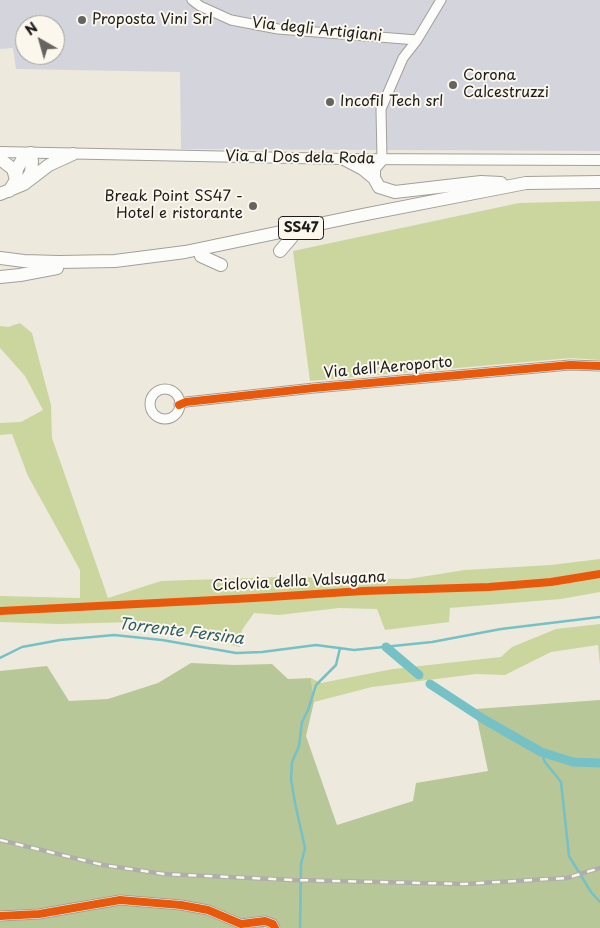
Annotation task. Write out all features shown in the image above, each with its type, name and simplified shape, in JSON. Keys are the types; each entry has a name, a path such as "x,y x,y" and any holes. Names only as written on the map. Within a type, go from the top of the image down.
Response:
{"highway":[{"path":"20,182 17,169 22,160 31,153"},
{"path":"5,193 20,182 73,154"},
{"path":"0,159 13,170 20,182"},
{"path":"344,159 363,169 374,178 379,188 395,192 481,182 526,183"},
{"path":"374,178 374,168 382,159"},
{"name":"SS47","path":"0,258 24,261 69,262 115,260 184,252 526,183 600,182"},
{"name":"SS47","path":"0,262 59,267 114,266 200,256 486,196 527,191 600,187"},
{"path":"280,251 292,237"},
{"path":"200,256 221,265"},
{"path":"0,277 59,267"}],"main road":[{"name":"Via al Dos dela Roda","path":"0,152 344,159 600,160"}],"street":[{"name":"Via degli Artigiani","path":"192,0 200,6 231,20 259,26 417,40"},
{"path":"382,159 381,109 404,58 441,0"},
{"name":"Via dell'Aeroporto","path":"179,405 186,402 334,386 570,365 600,366"},
{"path":"0,916 39,914 120,900 181,905 208,910 241,924 265,921 273,924 276,928"}],"shaded area":[{"path":"0,0 600,0 600,151 181,149 180,72 16,69 15,65 65,65 65,15 15,15 15,62 13,48 0,49"}],"green space":[{"path":"600,201 600,360 571,358 310,381 293,251 519,203"},
{"path":"20,323 32,333 51,405 52,438 108,598 161,581 280,577 408,579 465,570 551,565 600,559 600,592 561,599 450,608 449,622 385,630 377,609 339,608 279,615 254,613 242,630 240,647 137,622 58,624 0,622 0,596 80,598 80,570 28,476 12,434 0,435 0,423 21,422 43,410 25,376 0,348 0,326 8,327"},
{"path":"600,624 600,666 598,645 551,652 505,675 476,674 372,687 314,702 311,678 321,683 393,669 501,657 512,647 556,629"},
{"path":"191,663 272,664 288,679 311,678 314,702 306,736 337,825 413,801 416,783 488,771 475,709 600,700 600,928 281,928 272,920 264,928 0,928 0,671 47,666 69,701 108,699 158,683"}],"waterway":[{"name":"Torrente Fersina","path":"0,658 22,647 60,640 114,635 162,640 236,653 262,652 316,645 354,650 432,642 501,629 600,617"},
{"path":"386,647 419,675"},
{"path":"300,928 301,864 305,848 291,779 292,762 299,746 302,722 316,685 336,665 340,648"},
{"path":"430,684 485,720 541,752 573,762 600,763"},
{"path":"541,752 545,762 561,782 569,856 591,892 600,902"}],"railway":[{"path":"0,840 103,865 164,874 293,880 464,884 567,878 600,868"}],"cycle path":[{"path":"179,405 186,402 314,388 570,365 600,366"},
{"name":"Ciclovia della Valsugana","path":"0,611 363,591 489,587 551,582 600,574"},
{"path":"0,916 39,914 120,900 181,905 208,910 241,924 265,921 273,924 275,928"}],"place":[{"name":"Proposta Vini Srl","path":"82,20"},
{"name":"Corona Calcestruzzi","path":"453,85"},
{"name":"Incofil Tech srl","path":"330,102"},
{"name":"Break Point SS47 - Hotel e ristorante","path":"253,206"}]}
